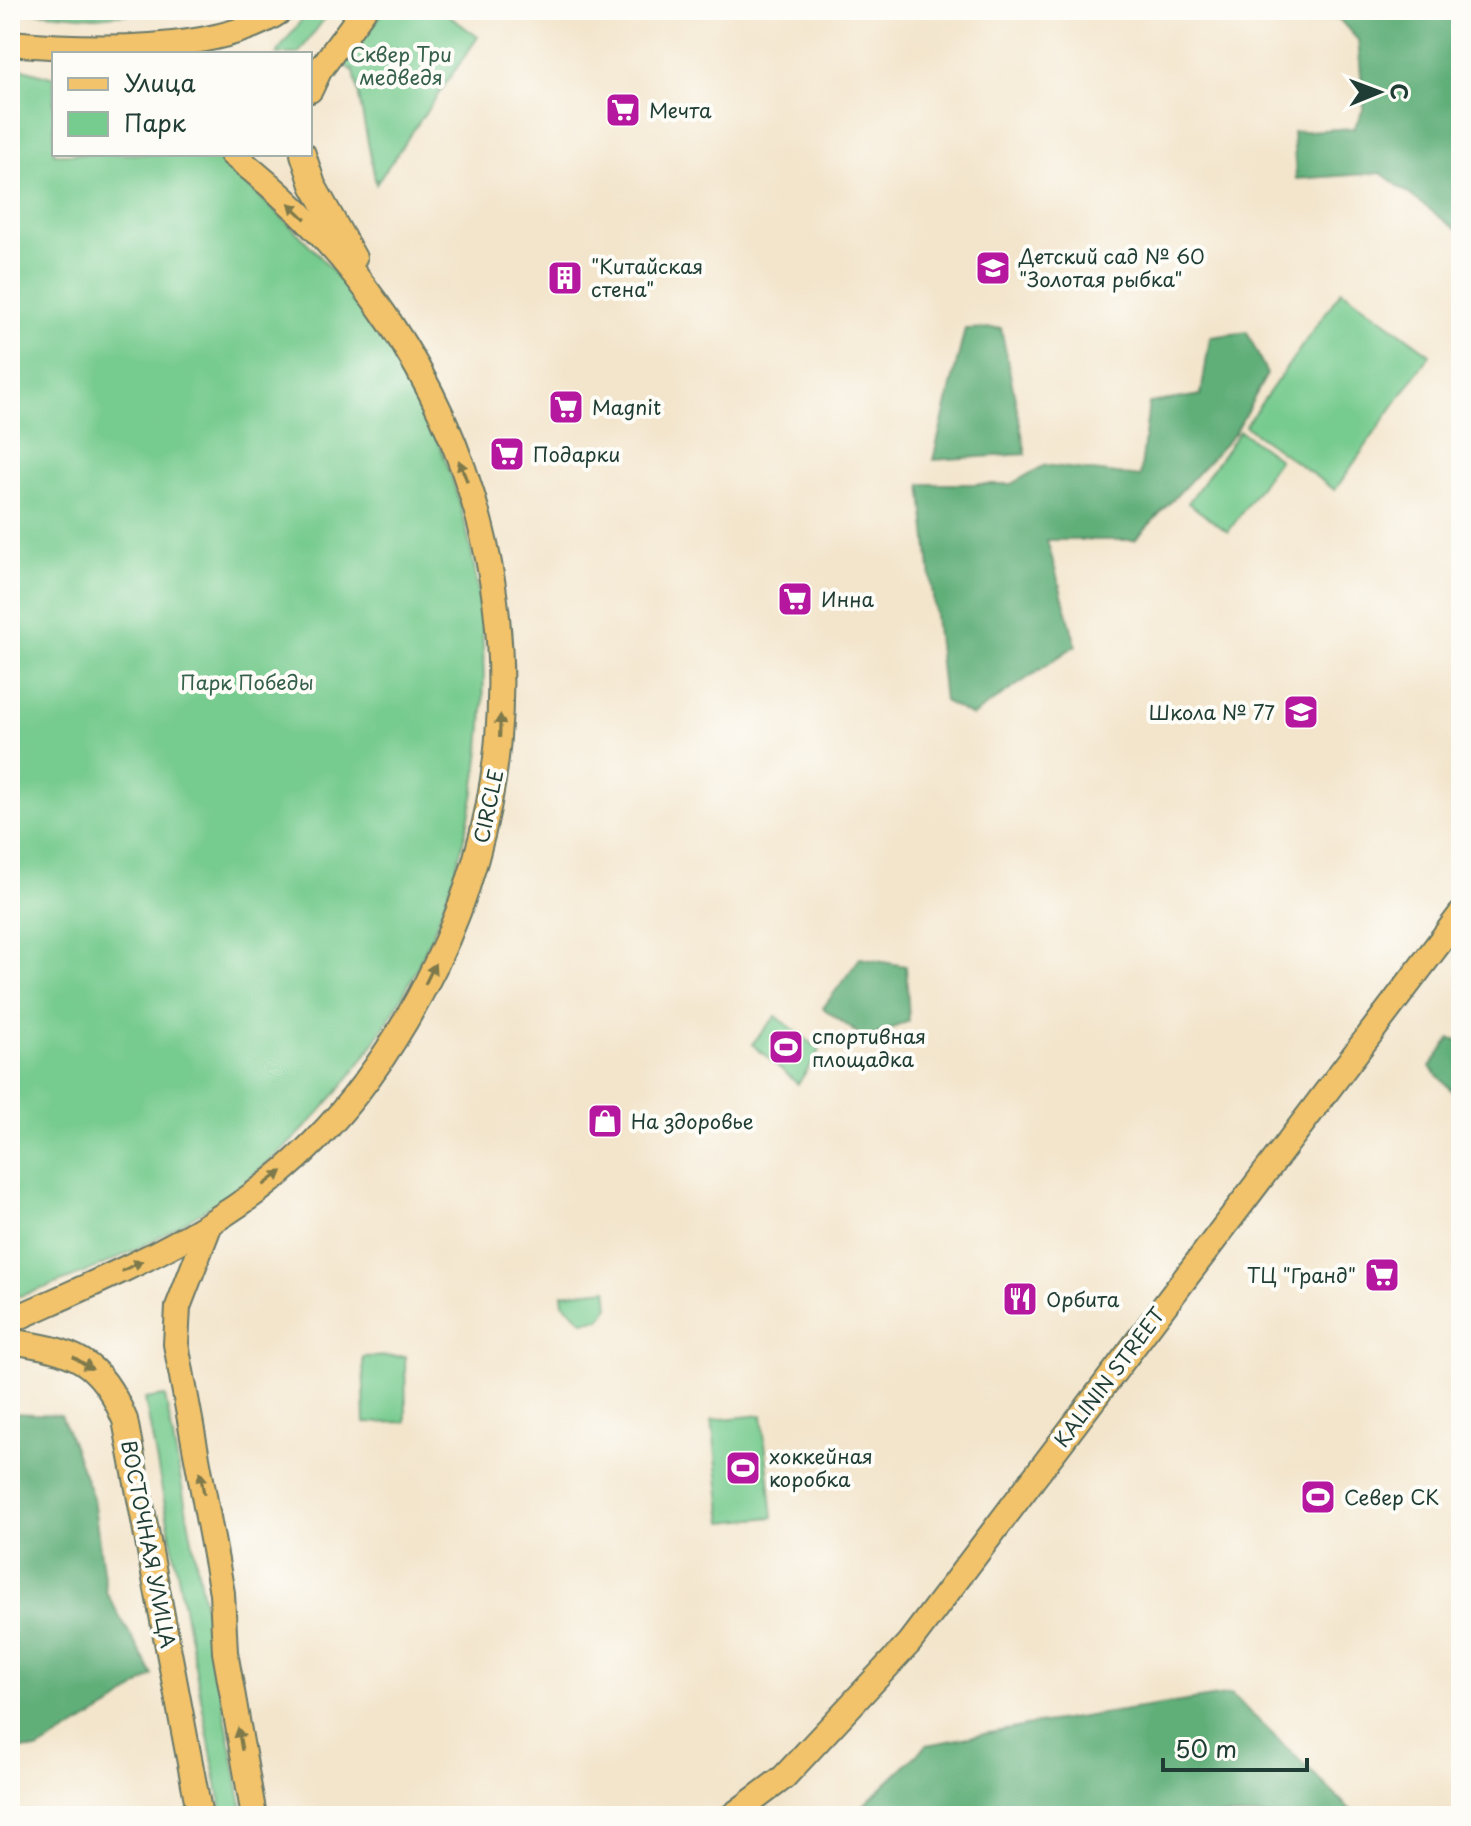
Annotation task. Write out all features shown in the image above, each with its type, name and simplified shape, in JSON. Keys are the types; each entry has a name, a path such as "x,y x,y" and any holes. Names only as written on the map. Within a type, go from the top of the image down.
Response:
{"main road":[{"path":"10,46 108,48 158,44 248,28 282,10"},
{"path":"312,86 319,71 364,10"},
{"path":"10,46 52,61"},
{"name":"CIRCLE","path":"10,1321 165,1250 210,1224 281,1172 316,1140 389,1050 451,931 473,875 491,798 501,701 497,607 487,542 472,492 424,379 369,289 309,222 234,156"},
{"path":"304,156 313,185 369,289"},
{"name":"KALININ STREET","path":"732,1816 784,1777 909,1643 1461,914"},
{"path":"210,1224 178,1307 176,1344 222,1593 225,1652 254,1816"},
{"name":"ВОСТОЧНАЯ УЛИЦА","path":"10,1341 53,1347 87,1362 111,1386 125,1420 200,1816"}],"green space":[{"path":"10,10 173,10 95,17"},
{"path":"309,10 331,10 300,52 278,52"},
{"name":"Сквер Три медведя","path":"385,10 441,10 478,37 376,184 354,71 343,65"},
{"path":"1313,10 1461,10 1461,233 1381,173 1296,179 1293,132 1354,128 1364,108 1358,40 1338,18 1313,21"},
{"name":"Парк Победы","path":"10,65 52,77 52,156 212,156 301,237 357,301 419,399 460,505 481,616 482,730 463,842 426,949 370,1049 296,1137 233,1190 163,1235 126,1254 10,1299"},
{"path":"1342,290 1430,354 1335,490 1245,426"},
{"path":"1001,328 1026,454 933,460 965,329"},
{"path":"1247,332 1267,374 1235,433 1135,540 1047,540 1076,645 972,716 944,701 921,484 1011,484 1045,465 1140,477 1149,403 1201,395 1210,337"},
{"path":"1240,431 1279,459 1228,532 1188,503"},
{"path":"860,958 906,966 909,1021 866,1039 823,1008"},
{"name":"спортивная площадка","path":"776,1016 820,1050 798,1084 752,1044"},
{"path":"1450,1039 1461,1040 1461,1101 1430,1067"},
{"path":"607,1289 609,1306 600,1319 583,1321 563,1303 562,1294"},
{"path":"405,1356 406,1422 365,1423 363,1357"},
{"path":"165,1396 244,1816 223,1816 145,1399"},
{"path":"10,1413 61,1415 93,1498 106,1592 153,1675 112,1706 37,1750 10,1747"},
{"name":"хоккейная коробка","path":"762,1415 773,1517 723,1522 712,1420"},
{"path":"1231,1694 1357,1816 852,1816 927,1745 1031,1725"}],"place":[{"name":"Мечта","path":"623,110"},
{"name":"Детский сад № 60 \"Золотая рыбка\"","path":"993,268"},
{"name":"\"Китайская стена\"","path":"565,278"},
{"name":"Magnit","path":"566,407"},
{"name":"Подарки","path":"507,454"},
{"name":"Инна","path":"795,599"},
{"name":"Школа № 77","path":"1301,712"},
{"name":"спортивная площадка","path":"786,1047"},
{"name":"На здоровье","path":"605,1121"},
{"name":"ТЦ \"Гранд\"","path":"1382,1275"},
{"name":"Орбита","path":"1020,1299"},
{"name":"хоккейная коробка","path":"743,1468"},
{"name":"Север СК","path":"1318,1497"}]}
